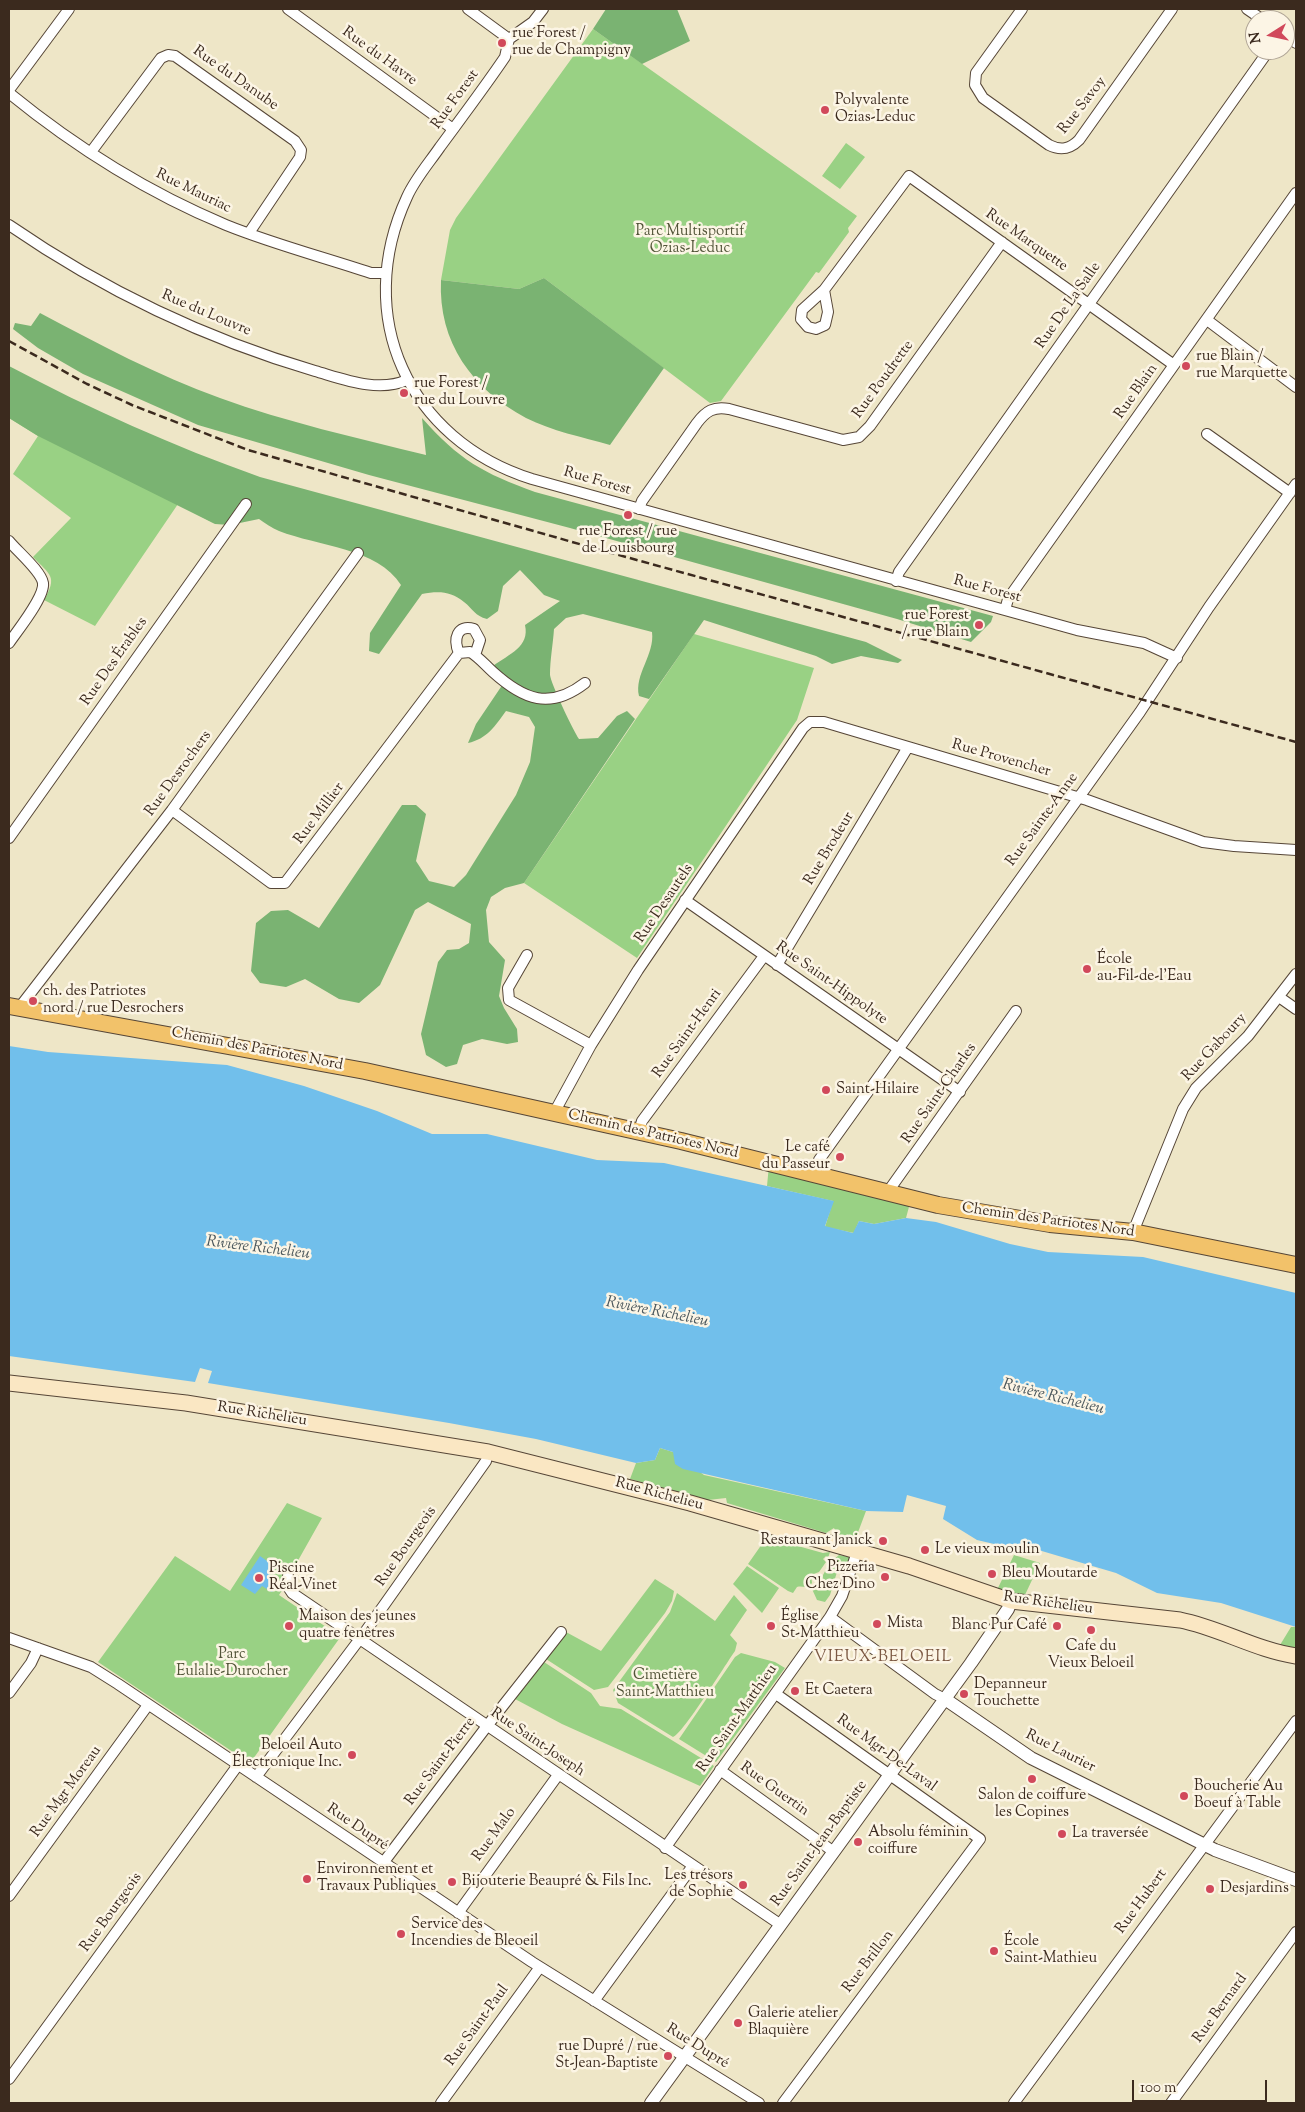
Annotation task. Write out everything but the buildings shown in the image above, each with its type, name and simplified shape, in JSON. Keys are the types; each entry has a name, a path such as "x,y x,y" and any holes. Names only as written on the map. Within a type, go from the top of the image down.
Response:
{"main road":[{"name":"Chemin des Patriotes Nord","path":"14,1007 365,1071 639,1131 814,1172 887,1193 938,1205 1042,1223 1133,1232 1296,1264"},
{"name":"Rue Richelieu","path":"9,1383 186,1403 488,1452 690,1503 909,1566 1011,1601 1182,1620 1204,1625 1273,1651 1296,1656"}],"street":[{"path":"9,92 69,9"},
{"name":"Rue du Havre","path":"288,9 453,129"},
{"path":"468,9 509,39 533,22 544,9"},
{"name":"Rue Savoy","path":"1022,9 978,70 974,82 980,96 1049,145 1059,148 1068,148 1079,140 1172,9"},
{"name":"Rue Forest","path":"509,39 505,58 414,183 407,196 393,232 385,274 390,333 406,380 420,402 440,425 464,447 488,462 532,480 1004,610 1107,637 1144,643 1177,658"},
{"name":"Rue du Danube","path":"91,152 161,58 168,55 175,56 295,141 300,147 300,157 249,233"},
{"name":"Rue De La Salle","path":"896,581 899,572 1261,60"},
{"name":"Rue Mauriac","path":"9,92 91,152 184,205 249,233 371,272 385,274"},
{"name":"Rue Marquette","path":"824,290 909,176 1174,365"},
{"name":"Rue Blain","path":"1004,610 1008,599 1296,193"},
{"name":"Rue du Louvre","path":"9,225 62,259 118,290 175,319 228,342 302,367 356,382 394,386 406,380"},
{"name":"Rue Poudrette","path":"639,509 642,500 697,423 705,413 713,409 729,409 843,440 859,437 870,426 1002,242"},
{"path":"1206,320 1296,387"},
{"path":"1207,434 1293,488"},
{"name":"Rue Sainte-Anne","path":"814,1172 818,1160 1177,658 1209,607 1293,488"},
{"name":"Rue Des Érables","path":"9,838 246,504"},
{"path":"9,541 39,575 43,583 38,599 9,643"},
{"name":"Rue Desrochers","path":"14,1007 172,810 358,553"},
{"path":"475,655 480,640 474,629 468,627 460,629 455,641 459,653 470,652 475,655 504,682 524,694 554,699 569,695 585,683"},
{"name":"Rue Millier","path":"172,810 271,882 285,883 290,879 459,653"},
{"name":"Rue Provencher","path":"813,721 824,722 1078,797 1210,844 1296,850"},
{"name":"Rue Desautels","path":"554,1113 591,1045 685,900 803,728 813,721"},
{"name":"Rue Brodeur","path":"777,965 908,748"},
{"name":"Rue Saint-Hippolyte","path":"685,900 960,1092"},
{"path":"527,955 508,988 509,1000 591,1045"},
{"name":"Rue Saint-Henri","path":"639,1131 642,1121 764,956"},
{"name":"Rue Gaboury","path":"1133,1232 1190,1096 1235,1051 1296,974"},
{"path":"1279,997 1296,1009"},
{"name":"Rue Saint-Charles","path":"887,1193 1016,1012"},
{"name":"Rue Bourgeois","path":"256,1777 359,1639 486,1461 488,1452"},
{"name":"Rue Saint-Matthieu","path":"665,1848 830,1617 842,1596 857,1552"},
{"name":"Rue Saint-Joseph","path":"288,1576 288,1587 292,1593 692,1867 781,1925"},
{"name":"Rue Saint-Jean-Baptiste","path":"651,2103 890,1776 1008,1610 1011,1601"},
{"name":"Rue Laurier","path":"830,1617 935,1694 1025,1754 1203,1844 1296,1880"},
{"name":"Rue Saint-Pierre","path":"383,1863 561,1632"},
{"name":"Rue Dupré","path":"9,1638 91,1667 540,1967 759,2103"},
{"path":"9,1693 31,1663 38,1648"},
{"name":"Rue Mgr-De-Laval","path":"776,1694 980,1839"},
{"name":"Rue Mgr Moreau","path":"9,1896 148,1705"},
{"name":"Rue Hubert","path":"1014,2103 1203,1844 1296,1721"},
{"name":"Rue Bourgeois","path":"9,2079 238,1765"},
{"name":"Rue Guertin","path":"720,1770 834,1852"},
{"name":"Rue Malo","path":"458,1912 558,1775"},
{"name":"Rue Brillon","path":"783,2103 980,1839"},
{"path":"594,2000 692,1867"},
{"name":"Rue Bernard","path":"1171,2103 1296,1932"},
{"name":"Rue Saint-Paul","path":"441,2103 540,1967"}],"green space":[{"path":"606,9 677,9 690,41 642,64 593,29"},
{"name":"Parc Multisportif Ozias-Leduc","path":"593,29 857,216 848,228 849,232 819,273 816,272 721,401 710,403 544,278 519,289 441,280 450,230 456,218"},
{"path":"846,143 865,157 840,189 822,176"},
{"path":"544,278 664,368 610,445 546,427 526,418 507,406 475,378 462,361 452,343 445,324 441,280 519,289"},
{"path":"40,313 151,370 197,389 270,415 426,455 422,418 448,445 473,464 535,492 993,616 991,622 971,642 897,619 570,528 369,475 198,425 83,374 38,348 13,329 15,323 31,326"},
{"path":"9,366 132,426 195,453 260,477 866,642 902,660 898,663 861,656 832,664 816,656 704,620 649,699 639,696 638,688 639,680 651,649 652,632 583,614 566,618 554,629 550,675 554,688 579,739 598,738 617,716 627,711 635,719 524,883 505,888 491,897 486,910 489,942 505,960 499,996 517,1029 518,1042 507,1044 482,1039 463,1045 457,1064 446,1067 426,1055 421,1034 438,962 447,950 459,949 469,943 471,924 428,902 415,910 380,985 359,1003 339,999 305,979 286,987 260,983 251,971 256,923 271,911 288,910 319,928 402,805 416,805 426,814 416,861 429,881 454,887 466,875 516,795 530,762 535,727 529,717 506,711 494,727 485,735 468,743 476,724 507,678 493,666 511,654 521,644 526,633 525,625 560,601 544,595 520,570 503,586 498,611 487,619 477,614 459,598 449,594 433,592 422,594 379,654 369,651 370,633 401,585 391,573 378,563 362,556 279,531 259,519 230,525 215,524 38,436 9,418"},
{"path":"9,390 215,524 178,504 95,626 44,600 51,586 50,576 33,557 71,518 13,474 38,436 9,418"},
{"path":"694,634 814,668 797,720 637,958 524,883"},
{"path":"769,1165 910,1203 906,1218 874,1224 859,1221 854,1233 825,1227 833,1201 767,1186"},
{"path":"660,1448 673,1452 704,1475 866,1511 854,1543 839,1539 834,1528 826,1533 727,1503 726,1498 708,1500 630,1479 636,1463 655,1460"},
{"name":"Parc Eulalie-Durocher","path":"287,1503 322,1518 291,1573 286,1570 285,1586 279,1595 338,1635 339,1639 253,1759 248,1762 98,1662 175,1556 230,1591"},
{"path":"769,1534 784,1538 787,1543 823,1553 830,1552 828,1558 826,1556 823,1559 826,1562 819,1572 811,1575 812,1583 810,1585 807,1587 797,1587 793,1593 748,1564"},
{"path":"839,1555 849,1557 849,1560 846,1563 840,1562 830,1595 825,1602 817,1600 812,1589 822,1583 823,1575 829,1564 833,1566 835,1563 832,1561"},
{"path":"1014,1555 1040,1563 1024,1597 997,1590"},
{"path":"747,1566 779,1588 762,1613 733,1584"},
{"name":"Cimetière Saint-Matthieu","path":"655,1579 674,1591 672,1601 665,1613 608,1687 594,1690 546,1659 566,1632 601,1651"},
{"name":"Cimetière Saint-Matthieu","path":"677,1593 715,1621 734,1595 747,1610 730,1635 737,1643 735,1651 686,1724 673,1737 618,1703 613,1690 670,1612"},
{"path":"1291,1627 1296,1627 1296,1649 1280,1645"},
{"name":"Cimetière Saint-Matthieu","path":"741,1653 775,1662 785,1668 716,1762 679,1739 735,1657"},
{"name":"Cimetière Saint-Matthieu","path":"544,1662 591,1693 600,1706 621,1709 714,1766 700,1786 562,1724 515,1699"}],"water":[{"name":"Rivière Richelieu","path":"9,1046 48,1052 227,1065 304,1086 377,1111 432,1134 487,1134 597,1160 664,1163 834,1201 825,1226 853,1233 859,1221 874,1224 906,1218 936,1222 1010,1244 1048,1252 1143,1257 1296,1293 1296,1627 1221,1603 1157,1593 1116,1573 1035,1549 1007,1547 977,1540 943,1519 946,1506 907,1495 903,1512 866,1511 683,1469 675,1464 673,1452 660,1448 655,1460 636,1463 536,1439 208,1383 212,1371 200,1368 195,1382 9,1356"},
{"name":"Piscine Réal-Vinet","path":"260,1556 274,1566 269,1575 279,1582 272,1592 262,1586 255,1594 241,1585"}],"railway":[{"path":"9,341 87,384 132,405 248,450 597,549 1296,742"}],"place":[{"name":"rue Forest / rue de Champigny","path":"502,43"},
{"name":"Polyvalente Ozias-Leduc","path":"825,110"},
{"name":"rue Blain / rue Marquette","path":"1186,366"},
{"name":"rue Forest / rue du Louvre","path":"404,393"},
{"name":"rue Forest / rue de Louisbourg","path":"628,515"},
{"name":"rue Forest / rue Blain","path":"979,625"},
{"name":"École au-Fil-de-l'Eau","path":"1087,969"},
{"name":"ch. des Patriotes nord / rue Desrochers","path":"33,1001"},
{"name":"Saint-Hilaire","path":"826,1090"},
{"name":"Le café du Passeur","path":"840,1157"},
{"name":"Restaurant Janick","path":"883,1541"},
{"name":"Le vieux moulin","path":"925,1550"},
{"name":"Bleu Moutarde","path":"992,1574"},
{"name":"Pizzeria Chez Dino","path":"885,1577"},
{"name":"Piscine Réal-Vinet","path":"259,1578"},
{"name":"Mista","path":"877,1624"},
{"name":"Maison des jeunes quatre fenêtres","path":"289,1626"},
{"name":"Église St-Matthieu","path":"771,1626"},
{"name":"Blanc Pur Café","path":"1057,1626"},
{"name":"Cafe du Vieux Beloeil","path":"1091,1630"},
{"name":"Et Caetera","path":"795,1691"},
{"name":"Depanneur Touchette","path":"964,1694"},
{"name":"Beloeil Auto Électronique Inc.","path":"352,1755"},
{"name":"Salon de coiffure les Copines","path":"1032,1779"},
{"name":"Boucherie Au Boeuf à Table","path":"1184,1796"},
{"name":"La traversée","path":"1062,1834"},
{"name":"Absolu féminin coiffure","path":"858,1842"},
{"name":"Environnement et Travaux Publiques","path":"307,1879"},
{"name":"Bijouterie Beaupré & Fils Inc.","path":"452,1882"},
{"name":"Les trésors de Sophie","path":"743,1885"},
{"name":"Desjardins","path":"1210,1889"},
{"name":"Service des Incendies de Bleoeil","path":"401,1934"},
{"name":"École Saint-Mathieu","path":"994,1951"},
{"name":"Galerie atelier Blaquière","path":"738,2023"},
{"name":"rue Dupré / rue St-Jean-Baptiste","path":"668,2056"}],"district":[{"name":"VIEUX-BELOEIL","path":"883,1658"}]}
